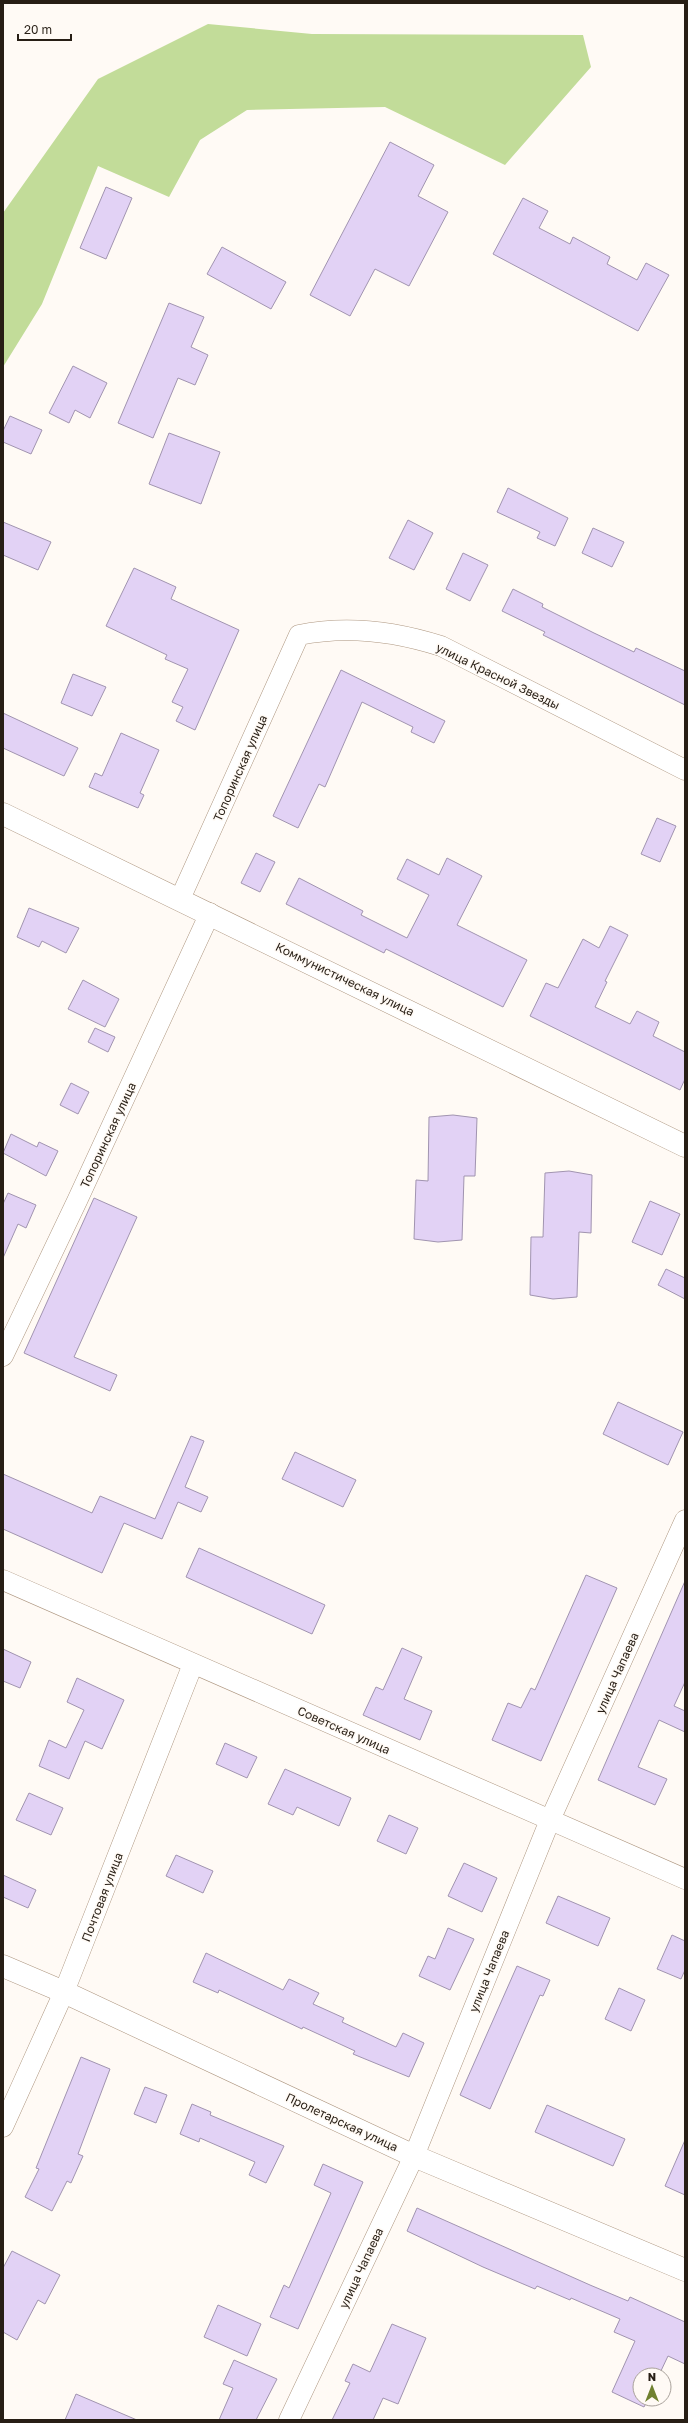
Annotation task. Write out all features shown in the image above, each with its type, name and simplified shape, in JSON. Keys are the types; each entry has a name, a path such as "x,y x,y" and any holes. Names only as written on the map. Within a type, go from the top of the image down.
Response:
{"main road":[{"name":"Коммунистическая улица","path":"3,814 210,913 685,1146"},
{"name":"Пролетарская улица","path":"3,1966 64,1992 414,2156 685,2270"}],"street":[{"name":"улица Красной Звезды","path":"299,635 325,630 358,629 412,637 441,646 685,770"},
{"name":"Топоринская улица","path":"180,899 299,635"},
{"name":"Топоринская улица","path":"3,1356 77,1201 210,913"},
{"name":"улица Чапаева","path":"289,2420 414,2156 550,1820 685,1520"},
{"name":"Советская улица","path":"3,1580 685,1879"},
{"name":"Почтовая улица","path":"3,2127 64,1992 193,1664"}],"green space":[{"path":"208,24 312,34 583,35 591,67 505,165 385,107 247,110 200,140 169,197 98,166 42,304 3,367 3,213 98,79"}],"building":[{"path":"390,142 434,165 418,196 448,212 409,286 375,269 350,316 310,295"},
{"path":"106,187 132,198 106,259 80,248"},
{"path":"523,198 548,211 539,228 570,244 573,237 610,257 607,264 637,280 646,263 669,275 638,331 493,254"},
{"path":"222,247 286,282 271,309 207,274"},
{"path":"169,303 204,317 191,347 208,355 195,385 178,378 153,438 118,423"},
{"path":"73,366 107,383 90,418 75,410 69,423 49,413"},
{"path":"10,416 42,430 31,454 3,442 3,431"},
{"path":"169,433 220,452 201,504 149,484"},
{"path":"508,488 568,518 555,546 537,538 540,532 497,512"},
{"path":"408,520 433,533 414,570 389,558"},
{"path":"3,522 51,542 38,570 3,555"},
{"path":"593,528 624,542 612,567 582,553"},
{"path":"463,553 488,565 470,601 446,589"},
{"path":"134,568 176,587 171,599 239,630 195,730 176,721 183,707 172,702 188,669 165,659 167,655 106,626"},
{"path":"513,589 543,604 542,607 594,633 634,652 636,648 685,671 685,705 543,635 545,632 502,611"},
{"path":"341,670 445,721 434,743 411,732 413,727 362,702 325,787 319,784 298,828 273,816"},
{"path":"73,674 106,687 92,716 61,703"},
{"path":"3,713 78,748 64,776 3,748"},
{"path":"121,733 159,750 140,793 144,795 138,808 89,787 95,773 102,776"},
{"path":"657,818 676,826 660,862 641,854"},
{"path":"256,853 275,862 260,892 241,883"},
{"path":"447,858 482,876 457,925 527,960 503,1007 386,949 384,953 286,904 299,878 363,911 361,915 407,938 429,895 397,879 407,859 439,875"},
{"path":"29,908 79,928 66,953 42,941 39,947 17,937"},
{"path":"610,926 628,935 605,981 607,982 595,1007 630,1024 637,1011 659,1022 653,1036 685,1052 685,1079 680,1090 530,1016 546,983 558,988 583,939 599,948"},
{"path":"83,980 119,999 105,1027 68,1009"},
{"path":"95,1028 115,1037 108,1052 88,1042"},
{"path":"71,1083 89,1092 78,1114 60,1105"},
{"path":"453,1115 477,1118 475,1176 464,1176 462,1240 438,1242 414,1239 416,1180 428,1181 429,1117"},
{"path":"11,1134 37,1147 39,1142 58,1151 46,1176 3,1153"},
{"path":"569,1171 592,1175 591,1233 579,1232 577,1297 553,1299 530,1295 531,1237 543,1237 545,1173"},
{"path":"8,1193 36,1205 26,1228 18,1224 3,1258 3,1204"},
{"path":"94,1198 137,1217 74,1357 117,1375 110,1391 24,1353"},
{"path":"650,1201 680,1214 662,1255 632,1242"},
{"path":"666,1269 685,1278 685,1299 658,1285"},
{"path":"618,1402 683,1432 668,1465 603,1434"},
{"path":"191,1436 204,1441 185,1487 208,1497 201,1512 178,1502 162,1539 124,1523 102,1573 3,1529 3,1474 92,1513 100,1496 155,1519"},
{"path":"295,1452 356,1480 343,1507 282,1479"},
{"path":"199,1548 325,1605 312,1634 186,1577"},
{"path":"586,1575 617,1588 541,1761 492,1740 508,1703 521,1708 531,1688 535,1690"},
{"path":"685,1581 685,1682 674,1706 685,1711 685,1732 659,1720 638,1767 667,1779 655,1805 598,1780"},
{"path":"402,1648 422,1657 404,1699 432,1711 420,1740 363,1715 376,1687 383,1690"},
{"path":"3,1649 31,1662 20,1688 3,1681"},
{"path":"77,1678 124,1700 102,1749 85,1741 69,1779 39,1766 49,1740 66,1748 84,1710 67,1702"},
{"path":"225,1743 257,1757 247,1778 216,1764"},
{"path":"285,1769 351,1798 339,1826 297,1807 293,1815 268,1804"},
{"path":"29,1793 63,1808 51,1835 16,1820"},
{"path":"389,1815 418,1828 406,1854 377,1841"},
{"path":"176,1855 213,1871 203,1893 166,1876"},
{"path":"464,1863 497,1878 482,1912 448,1896"},
{"path":"3,1875 36,1890 28,1908 3,1897"},
{"path":"558,1896 610,1918 598,1946 546,1923"},
{"path":"448,1928 474,1939 450,1990 419,1976 428,1956 435,1959"},
{"path":"672,1935 685,1941 685,1970 681,1979 657,1969"},
{"path":"206,1953 283,1990 289,1979 319,1993 313,2004 344,2018 342,2022 396,2047 403,2033 424,2043 409,2077 353,2054 355,2051 303,2027 302,2029 219,1990 218,1993 193,1982"},
{"path":"517,1966 550,1980 543,1996 540,1995 490,2109 460,2095"},
{"path":"619,1988 645,2000 631,2031 605,2019"},
{"path":"81,2057 110,2069 78,2154 83,2156 71,2183 67,2181 52,2211 25,2197 39,2169 36,2168"},
{"path":"145,2087 167,2095 156,2123 134,2114"},
{"path":"192,2104 211,2112 210,2115 284,2146 266,2183 249,2175 255,2162 200,2138 199,2142 180,2134"},
{"path":"547,2105 625,2139 613,2166 535,2132"},
{"path":"685,2140 685,2195 665,2186"},
{"path":"323,2164 363,2182 298,2329 270,2317 284,2285 289,2288 331,2193 314,2185"},
{"path":"417,2208 590,2285 628,2301 630,2297 685,2322 685,2364 668,2356 663,2367 632,2367 632,2401 612,2392 635,2341 614,2332 620,2319 571,2298 570,2300 537,2286 535,2289 483,2267 407,2231"},
{"path":"12,2251 60,2275 45,2304 38,2300 17,2340 3,2332 3,2268"},
{"path":"218,2305 261,2324 247,2356 204,2337"},
{"path":"392,2324 426,2338 398,2404 383,2398 373,2420 332,2420 350,2383 345,2381 353,2364 370,2372"},
{"path":"234,2360 277,2379 256,2420 219,2420 233,2388 223,2384"},
{"path":"76,2394 137,2420 65,2420"}]}
